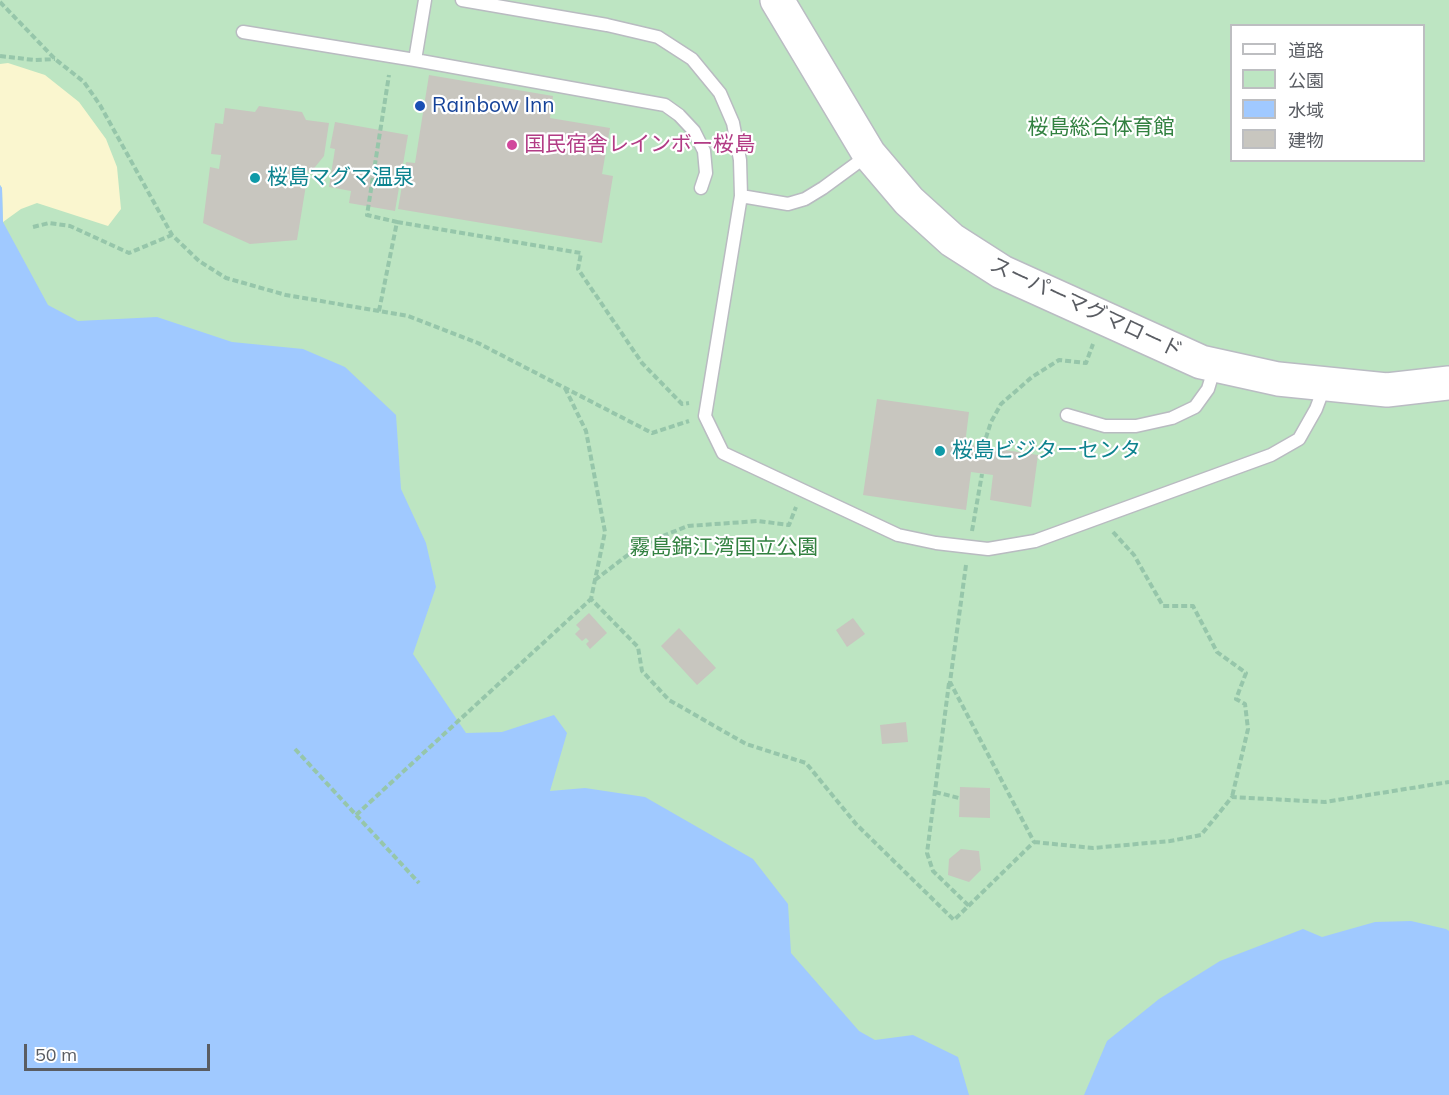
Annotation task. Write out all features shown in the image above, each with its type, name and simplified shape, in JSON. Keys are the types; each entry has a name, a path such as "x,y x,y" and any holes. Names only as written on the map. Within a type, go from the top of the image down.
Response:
{"street":[{"name":"スーパーマグマロード","path":"779,1 869,154 909,201 952,240 1002,272 1201,362 1278,379 1387,390 1449,383"}],"lane":[{"path":"415,60 425,0"},
{"path":"462,0 607,25 658,37 692,59 720,93 733,123 740,160 741,196 705,416 723,453 898,535 936,543 988,549 1035,541 1271,455 1299,439 1316,409 1326,384"},
{"path":"243,32 665,105 679,115 694,131 704,151 706,173 701,188"},
{"path":"741,196 788,204 805,200 869,154"},
{"path":"1067,415 1106,426 1136,426 1172,418 1195,407 1208,388 1216,365"}],"path":[{"path":"0,2 55,59 84,82 100,105 172,235 199,261 226,278 286,295 408,316 478,343 652,433 705,416"},
{"path":"0,56 34,60 55,59"},
{"path":"392,56 367,215 581,253 579,269 642,363 682,404 708,400"},
{"path":"379,311 397,222"},
{"path":"33,227 49,223 70,226 129,253 172,235"},
{"path":"983,447 1000,404 1032,377 1059,360 1086,363 1103,318"},
{"path":"356,815 591,599 605,532 586,431 564,387"},
{"path":"969,906 933,870 927,853 969,547 982,474"},
{"path":"594,581 655,539 688,526 758,521 789,525 796,506"},
{"path":"1034,842 1093,848 1202,835 1232,797 1248,729 1245,704 1236,699 1246,673 1217,652 1193,606 1163,606 1134,555 1099,517"},
{"path":"591,599 638,647 642,671 669,700 746,744 807,763 856,824 954,920 1034,842"},
{"path":"950,682 1034,842"},
{"path":"295,749 419,883"},
{"path":"1232,797 1325,802 1449,782"},
{"path":"935,792 959,798"}],"green space":[{"name":"霧島錦江湾国立公園","path":"0,0 1449,0 1449,1095 0,1095"}],"sand":[{"path":"8,63 45,75 79,102 106,139 117,167 121,209 108,226 37,203 21,209 3,222 0,185 0,64"}],"water":[{"path":"0,185 3,222 48,305 78,321 157,317 232,342 303,349 345,367 396,415 401,489 426,543 436,587 413,654 466,733 502,732 554,715 567,733 550,791 585,788 645,797 753,859 788,904 791,953 859,1031 875,1040 913,1035 958,1057 969,1095 0,1095"},
{"path":"1411,921 1449,931 1449,1095 1084,1095 1107,1041 1159,999 1220,961 1303,929 1322,937 1375,922"}],"building":[{"name":"国民宿舎レインボー桜島","path":"429,75 553,96 550,118 610,128 602,174 613,176 602,243 398,209 406,162 415,163"},
{"name":"桜島マグマ温泉","path":"259,106 302,112 306,120 329,123 324,156 311,172 302,170 300,184 306,185 297,240 250,244 203,223 210,167 219,169 221,155 211,154 215,123 223,124 225,108 255,112"},
{"path":"335,122 408,135 395,211 349,203 351,191 329,187 335,149 330,148"},
{"name":"桜島ビジターセンタ","path":"877,399 969,412 965,444 1038,455 1031,507 990,500 993,475 971,472 966,510 863,495"},
{"path":"589,613 607,633 590,649 586,644 589,641 586,638 582,641 575,634 580,629 576,625"},
{"path":"853,618 865,634 847,647 836,630"},
{"path":"679,628 716,668 697,685 661,646"},
{"path":"906,722 908,742 882,744 880,725"},
{"path":"960,787 990,788 990,818 959,817"},
{"path":"961,849 979,851 981,870 969,882 948,875 949,859"}],"place":[{"name":"Rainbow Inn","path":"420,106"},
{"name":"国民宿舎レインボー桜島","path":"512,145"},
{"name":"桜島マグマ温泉","path":"255,178"},
{"name":"桜島ビジターセンタ","path":"940,451"}],"park label":[{"name":"桜島総合体育館","path":"1101,128"}]}
